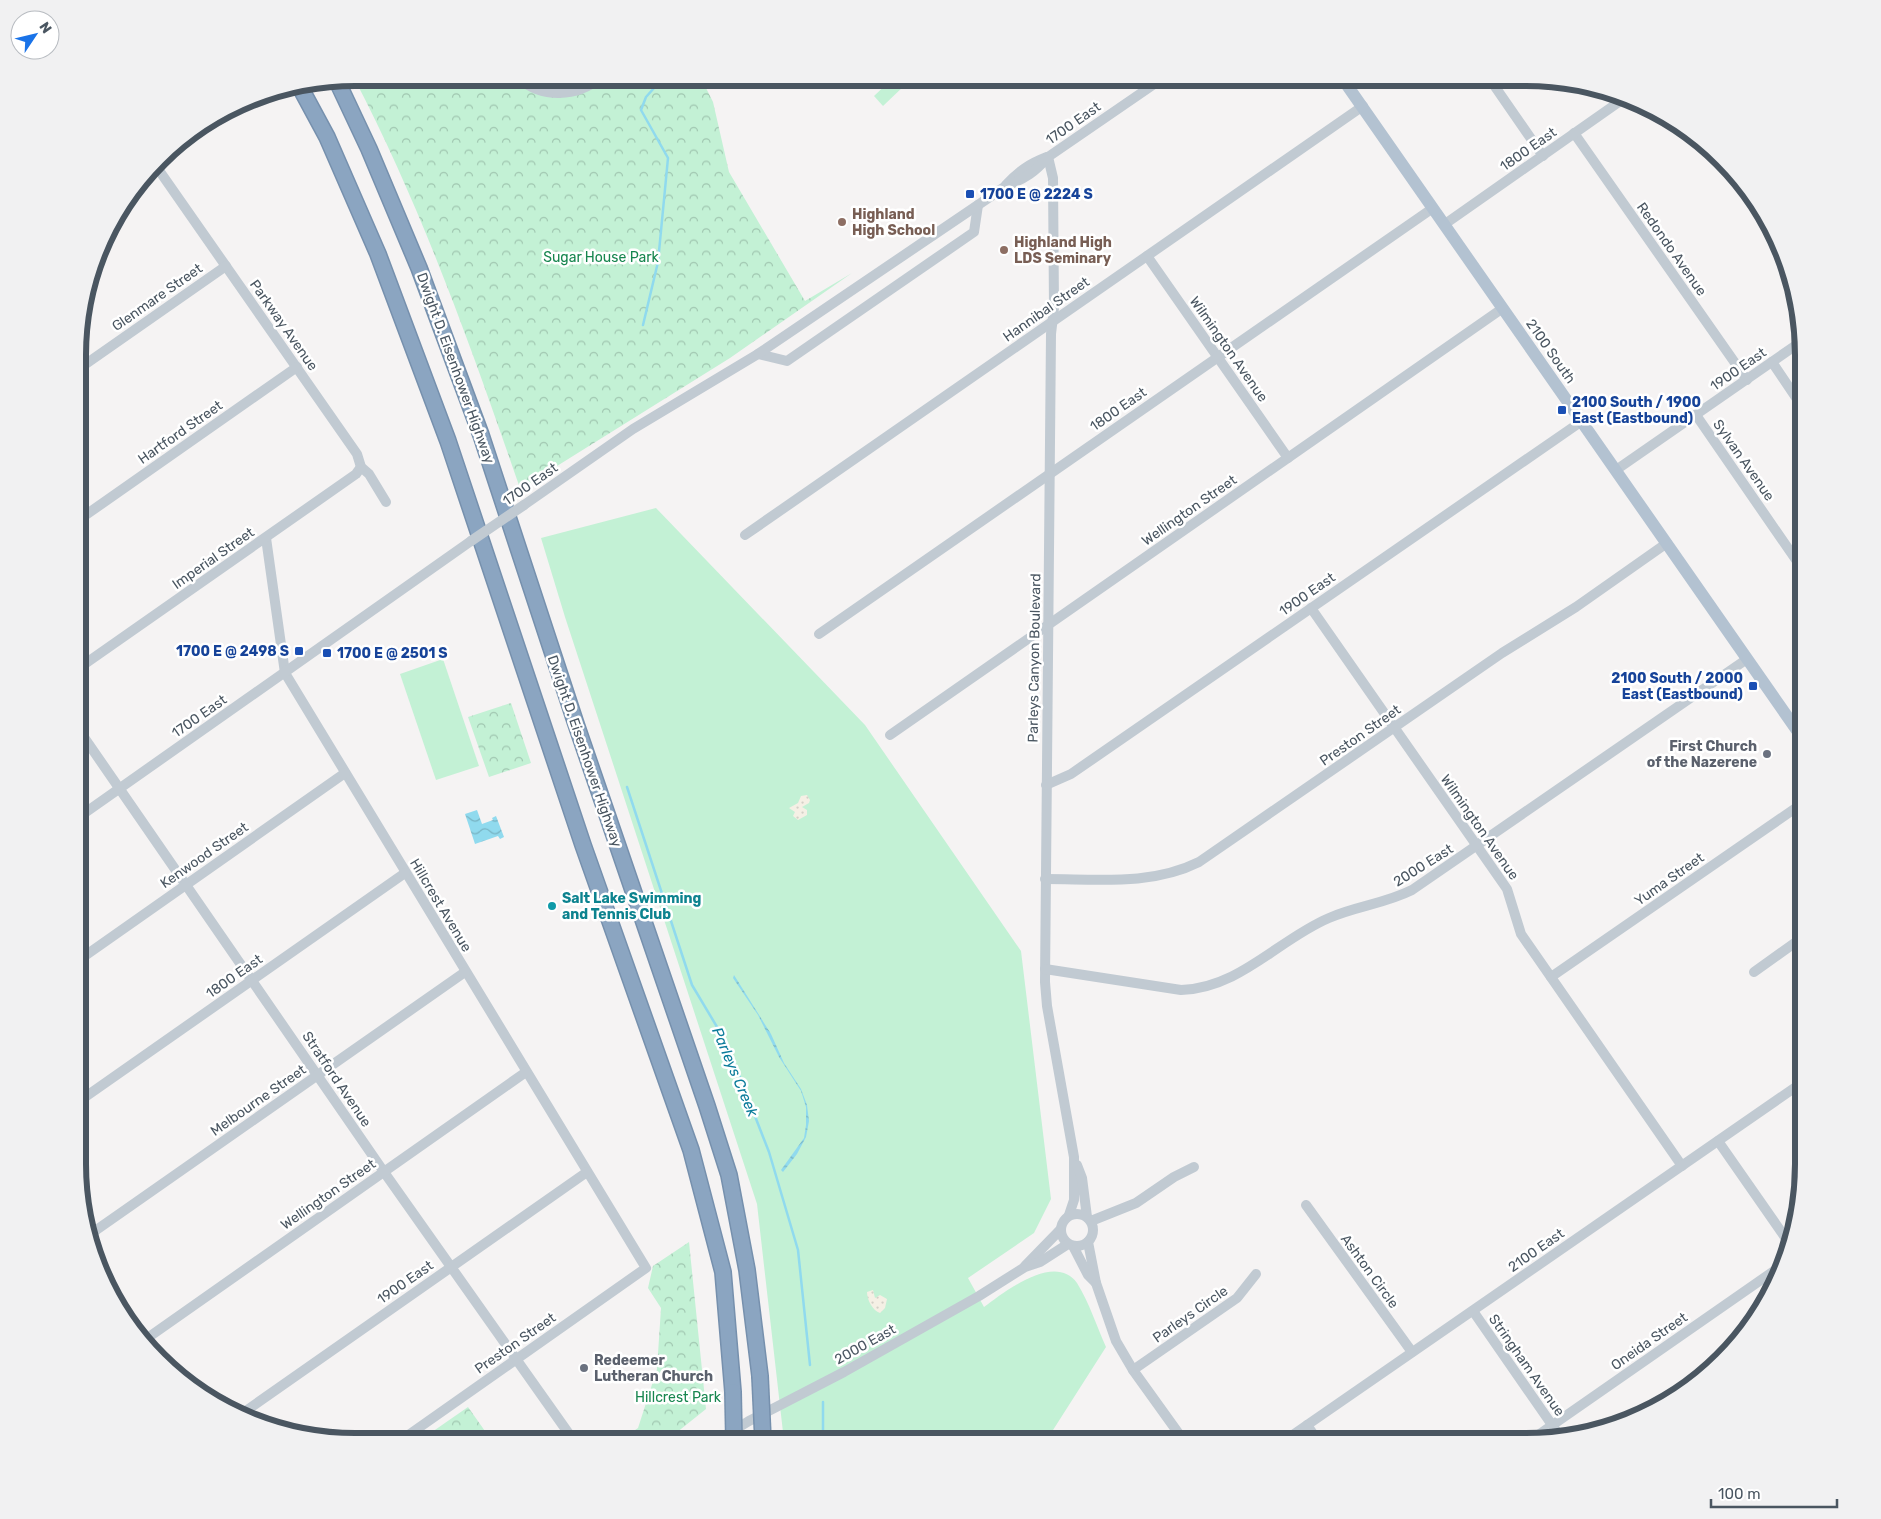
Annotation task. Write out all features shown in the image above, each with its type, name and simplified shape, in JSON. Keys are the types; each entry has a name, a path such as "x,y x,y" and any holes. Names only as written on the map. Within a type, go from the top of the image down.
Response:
{"highway":[{"name":"Dwight D. Eisenhower Highway","path":"340,87 369,149 420,268 481,434 576,724 708,1106 729,1175 747,1270 760,1376 763,1433"},
{"path":"302,91 327,138 378,254 448,441 583,845 692,1150 722,1272 733,1392 734,1433"}],"main road":[{"name":"2100 South","path":"1348,86 1795,728"}],"street":[{"path":"530,86 534,89 552,93 571,92 588,86"},
{"name":"1700 East","path":"86,812 633,429 758,354 1006,186 1029,176 1048,157 1151,86"},
{"path":"1495,86 1543,156"},
{"name":"1800 East","path":"1445,224 1618,103"},
{"name":"Hannibal Street","path":"745,535 1363,106"},
{"name":"Redondo Avenue","path":"1574,134 1747,380"},
{"name":"Parleys Canyon Boulevard","path":"1048,157 1053,178 1045,969 1047,1006 1074,1158 1074,1200 1069,1216"},
{"name":"Parkway Avenue","path":"159,171 357,454 361,467 369,474 386,502"},
{"path":"758,354 788,361 974,232 978,205"},
{"name":"1800 East","path":"819,634 1433,208"},
{"name":"Wilmington Avenue","path":"1147,256 1288,458"},
{"name":"Glenmare Street","path":"86,364 226,266"},
{"name":"Wellington Street","path":"890,735 1503,308"},
{"name":"1900 East","path":"1616,470 1794,347"},
{"path":"1772,362 1795,395"},
{"name":"Hartford Street","path":"86,515 297,367"},
{"name":"Sylvan Avenue","path":"1696,415 1795,558"},
{"name":"1900 East","path":"1046,785 1071,774 1582,421"},
{"name":"Imperial Street","path":"86,663 356,474 361,467"},
{"name":"Hillcrest Avenue","path":"266,538 284,673 646,1268"},
{"name":"Preston Street","path":"1045,878 1139,880 1162,876 1191,866 1213,854 1667,543"},
{"name":"Wilmington Avenue","path":"1311,608 1509,893 1521,934 1682,1166"},
{"name":"2000 East","path":"1045,969 1168,989 1203,987 1258,963 1328,918 1352,909 1385,902 1412,890 1747,659"},
{"path":"1790,721 1795,718"},
{"name":"Stratford Avenue","path":"86,740 384,1172 568,1433"},
{"name":"Kenwood Street","path":"86,955 345,773"},
{"name":"Yuma Street","path":"1551,977 1795,809"},
{"name":"1800 East","path":"86,1096 405,873"},
{"path":"1754,972 1795,943"},
{"name":"Melbourne Street","path":"95,1231 465,972"},
{"name":"Wellington Street","path":"149,1337 526,1072"},
{"name":"2100 East","path":"1296,1433 1795,1088"},
{"path":"1718,1141 1785,1237"},
{"name":"Parleys Canyon Boulevard","path":"1074,1158 1082,1178 1089,1219"},
{"path":"1096,1282 1088,1275 1070,1245 1061,1236 1060,1230 1064,1220 1069,1216 1078,1214 1089,1219 1136,1203 1174,1177 1194,1167"},
{"name":"1900 East","path":"247,1410 587,1172"},
{"name":"Ashton Circle","path":"1306,1205 1412,1352"},
{"path":"1070,1245 1084,1245 1088,1242 1093,1232 1089,1219"},
{"name":"2000 East","path":"1025,1267 1060,1230"},
{"path":"1088,1242 1096,1282 1112,1331 1133,1370 1178,1433"},
{"name":"2000 East","path":"729,1433 899,1341 1025,1267 1040,1262 1070,1245"},
{"name":"Preston Street","path":"411,1433 646,1268"},
{"name":"Oneida Street","path":"1543,1432 1772,1273"},
{"name":"Parleys Circle","path":"1133,1370 1237,1298 1256,1274"},
{"name":"Stringham Avenue","path":"1473,1311 1556,1431"},
{"path":"1307,1425 1312,1433"}],"green space":[{"name":"Sugar House Park","path":"358,86 705,86 713,102 729,172 805,301 852,273 730,358 549,471 541,473 521,491 445,281 379,128"},
{"path":"885,86 904,86 883,106 874,96"},
{"path":"656,508 865,725 1021,951 1051,1199 1034,1233 968,1278 984,1307 1016,1285 1043,1273 1056,1272 1068,1275 1077,1283 1106,1347 1051,1433 783,1433 757,1204 565,617 541,538"},
{"path":"443,659 479,766 436,780 400,674"},
{"path":"511,703 531,763 489,777 468,717"},
{"name":"Hillcrest Park","path":"689,1242 706,1409 676,1433 631,1433 638,1428 657,1369 661,1308 648,1288 653,1266"},
{"path":"468,1407 486,1433 431,1433"}],"sand":[{"path":"807,795 810,800 809,803 802,807 807,810 807,815 798,820 793,816 795,812 789,808 798,803 801,796"},
{"path":"873,1290 875,1298 880,1295 887,1299 885,1308 880,1313 873,1308 868,1298 867,1292"}],"water":[{"path":"477,810 482,824 493,820 492,818 496,816 504,837 500,839 498,836 475,844 465,814"},
{"path":"734,975 771,1034 784,1063 801,1089 807,1105 809,1121 806,1137 797,1154 783,1172 781,1170 804,1138 806,1107 801,1091 779,1057 758,1015 733,978"}],"waterway":[{"name":"Parleys Creek","path":"643,325 658,262 668,158 641,110 646,97 656,86"},
{"name":"Parleys Creek","path":"627,787 692,985 726,1042 769,1152 798,1250 810,1365"},
{"name":"Parleys Creek","path":"823,1402 823,1433"}],"place":[{"name":"1700 E @ 2224 S","path":"970,194"},
{"name":"Highland High School","path":"842,222"},
{"name":"Highland High LDS Seminary","path":"1004,250"},
{"name":"2100 South / 1900 East (Eastbound)","path":"1562,410"},
{"name":"1700 E @ 2498 S","path":"299,651"},
{"name":"1700 E @ 2501 S","path":"327,653"},
{"name":"2100 South / 2000 East (Eastbound)","path":"1753,686"},
{"name":"First Church of the Nazerene","path":"1767,754"},
{"name":"Salt Lake Swimming and Tennis Club","path":"552,906"},
{"name":"Redeemer Lutheran Church","path":"584,1368"}]}
